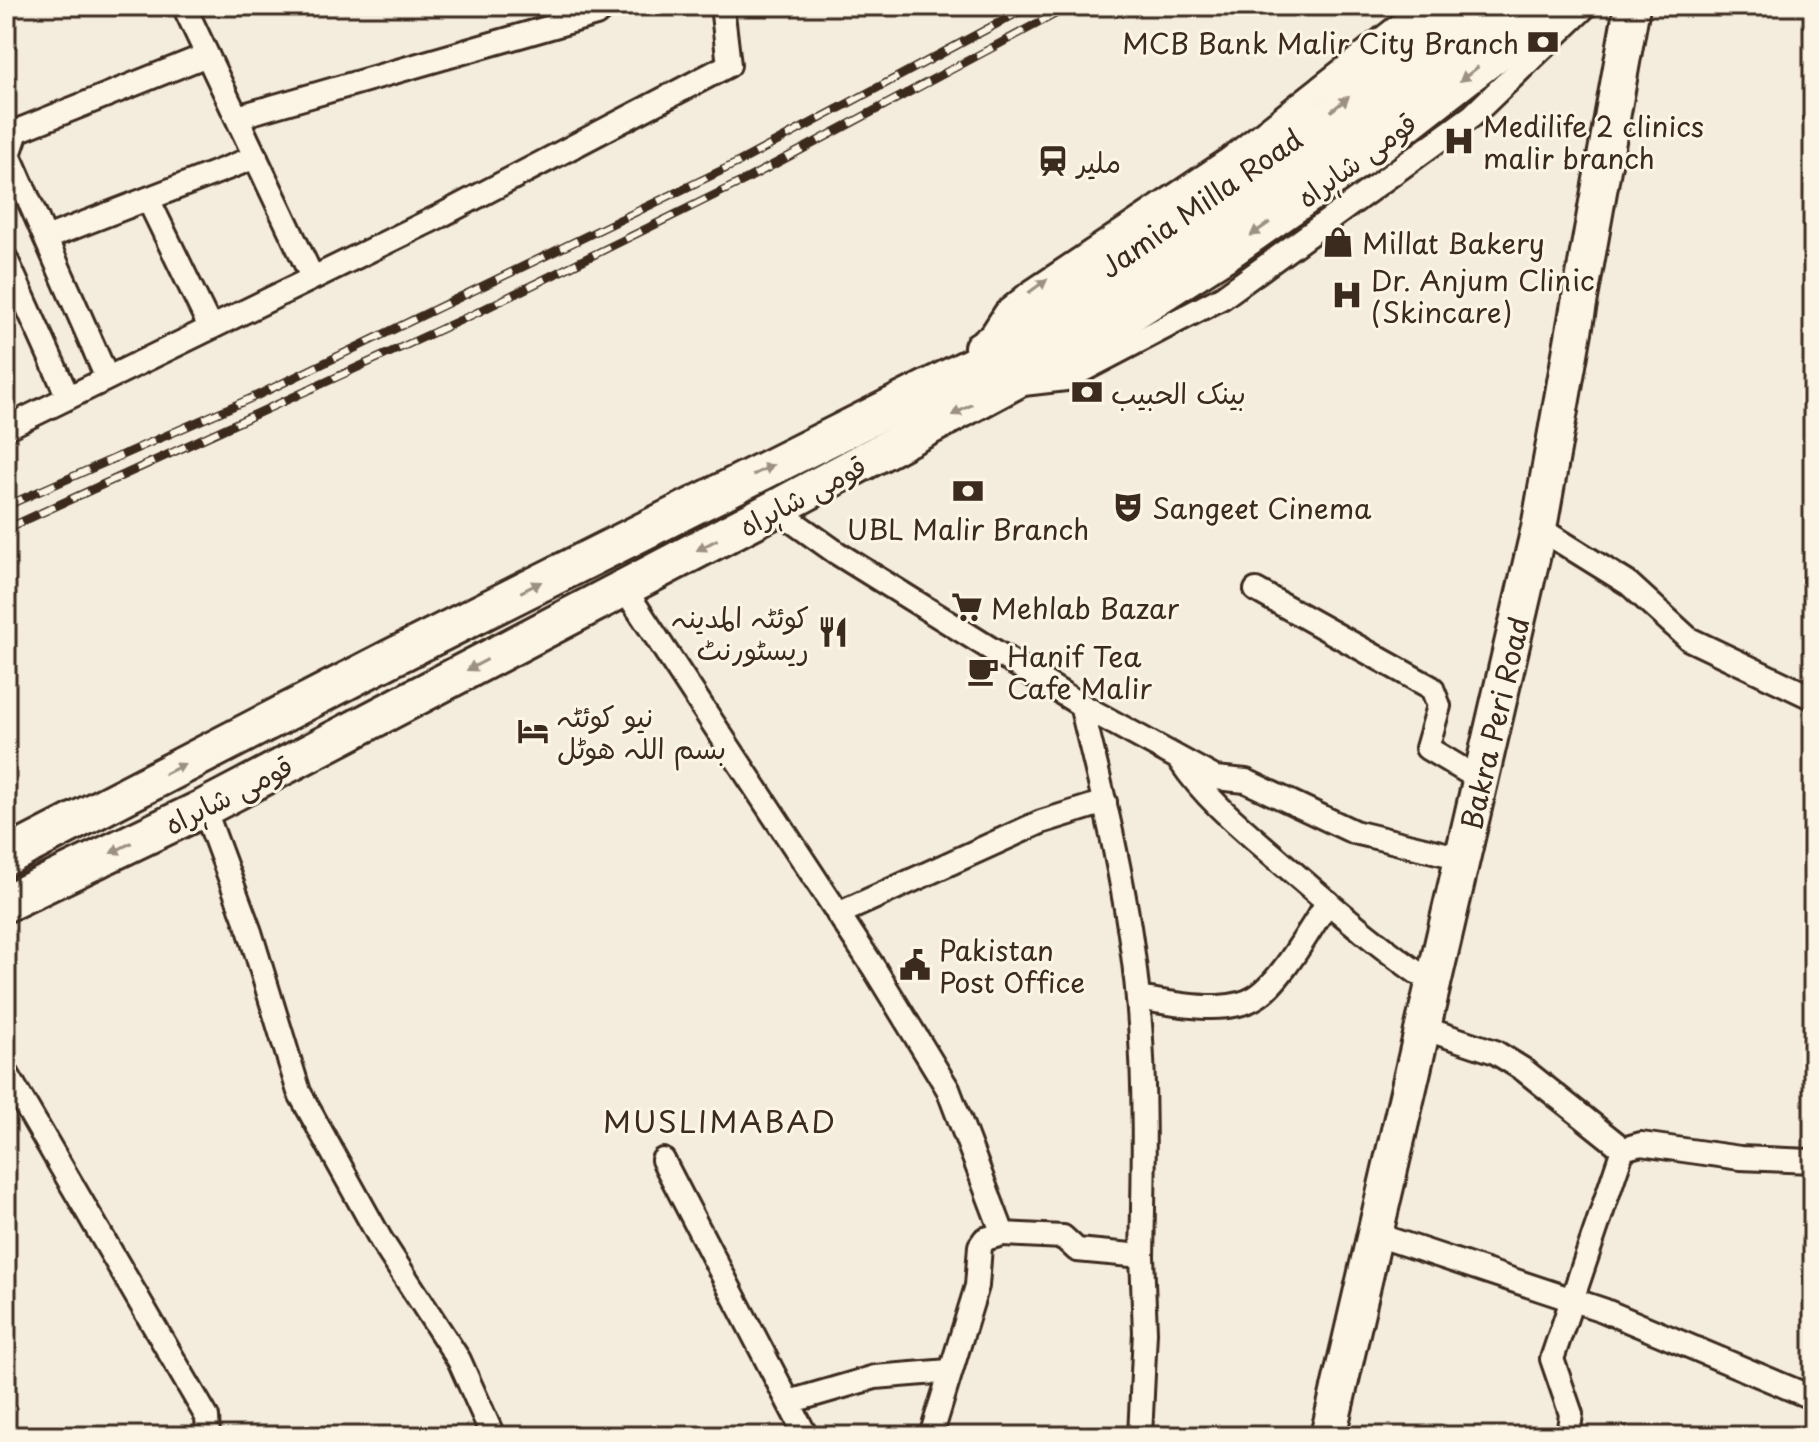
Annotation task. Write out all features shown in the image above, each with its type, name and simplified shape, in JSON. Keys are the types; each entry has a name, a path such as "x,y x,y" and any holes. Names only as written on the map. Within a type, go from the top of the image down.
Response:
{"highway":[{"name":"قومی شاہراہ","path":"6,903 204,808 1008,386 1074,332 1361,124 1511,6"},
{"name":"قومی شاہراہ","path":"6,857 391,658 930,387 1074,332 1229,250 1373,149 1518,36 1549,6"}],"main road":[{"name":"Bakra Peri Road","path":"1328,1436 1420,1027 1539,528 1632,6"},
{"name":"Jamia Milla Road","path":"930,387 986,343 1227,185 1328,114 1442,12"}],"street":[{"path":"184,6 312,277"},
{"path":"237,117 596,14 605,6"},
{"path":"6,428 440,216 729,65 722,6"},
{"path":"1008,386 1066,379 1223,297 1472,116 1586,6"},
{"path":"107,378 9,155 17,131 207,55"},
{"path":"46,238 256,157"},
{"path":"148,199 210,327"},
{"path":"6,259 68,397"},
{"path":"775,509 837,553 1081,705 1215,778 1246,781 1354,832 1462,858"},
{"path":"1539,528 1629,584 1689,639 1809,696"},
{"path":"624,588 838,914 948,1089 1003,1234"},
{"path":"1256,590 1432,688 1439,706 1427,748 1481,780"},
{"path":"1081,705 1117,851 1138,998 1145,1119 1142,1256 1145,1332 1140,1436"},
{"path":"1178,758 1198,788 1380,947 1431,982"},
{"path":"838,914 1041,822 1105,802"},
{"path":"204,808 250,932 299,1092 381,1240 459,1360 493,1436"},
{"path":"1138,998 1202,1007 1256,998 1282,968 1328,902"},
{"path":"1420,1027 1505,1058 1623,1149"},
{"path":"6,1072 207,1417 208,1436"},
{"path":"1623,1149 1641,1144 1740,1158 1812,1161"},
{"path":"1568,1436 1571,1414 1551,1362 1623,1149"},
{"path":"663,1160 806,1436"},
{"path":"931,1436 977,1286 980,1246 985,1239 1003,1234 1063,1237 1077,1250 1142,1256"},
{"path":"1374,1234 1572,1299 1813,1398"},
{"path":"789,1402 875,1377 949,1371"}],"railway":[{"path":"6,506 256,396 735,164 1030,6"},
{"path":"6,529 476,313 743,181 1070,6"}],"place":[{"name":"MCB Bank Malir City Branch","path":"1543,42"},
{"name":"Medilife 2 clinics malir branch","path":"1459,141"},
{"name":"ملیر","path":"1053,161"},
{"name":"Millat Bakery","path":"1338,242"},
{"name":"Dr. Anjum Clinic (Skincare)","path":"1347,295"},
{"name":"بينک الحبيب","path":"1087,392"},
{"name":"UBL Malir Branch","path":"968,491"},
{"name":"Sangeet Cinema","path":"1128,507"},
{"name":"Mehlab Bazar","path":"967,607"},
{"name":"کوئٹہ المدینہ ریسٹورنٹ","path":"833,632"},
{"name":"Hanif Tea Cafe Malir","path":"983,671"},
{"name":"نیو کوئٹہ بسم اللہ ھوٹل","path":"533,731"},
{"name":"Pakistan Post Office","path":"915,965"}],"district":[{"name":"MUSLIMABAD","path":"720,1120"}]}
